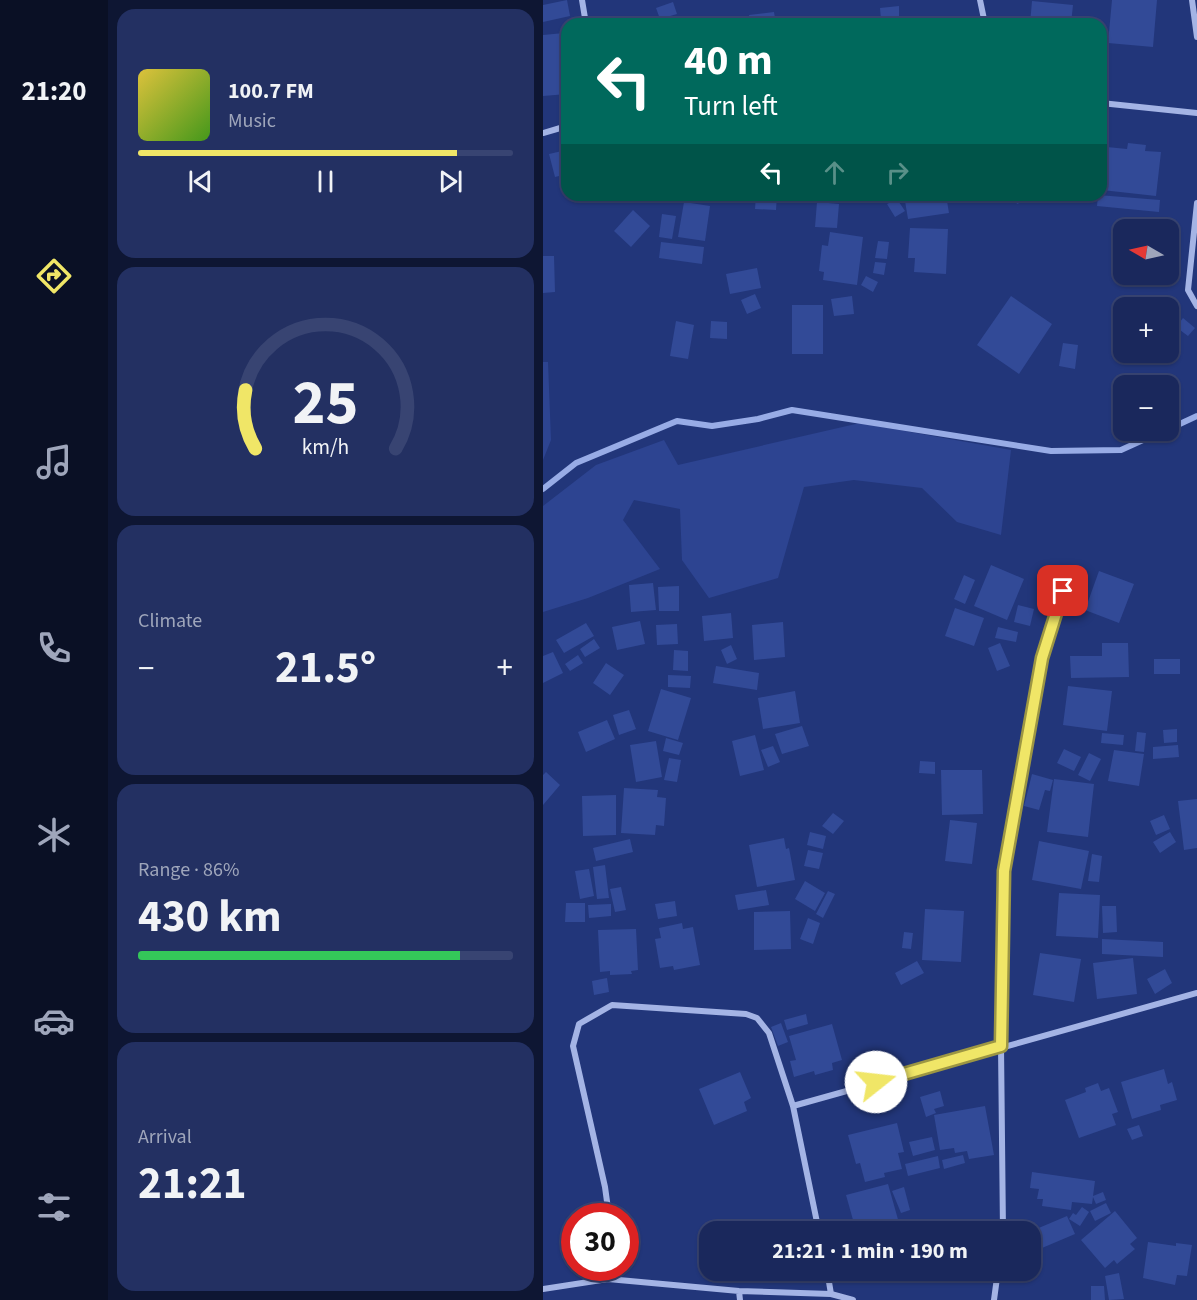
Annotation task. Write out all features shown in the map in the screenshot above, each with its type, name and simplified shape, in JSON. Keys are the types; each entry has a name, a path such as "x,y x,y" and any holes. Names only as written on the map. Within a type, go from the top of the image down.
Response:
{"street":[{"path":"582,0 585,18"},
{"path":"980,0 984,18"},
{"path":"1192,0 1197,37"},
{"path":"1107,104 1197,113"},
{"path":"543,134 561,128"},
{"path":"1197,203 1188,290 1197,306"},
{"path":"1003,1221 1001,1046 1004,871 1042,658 1063,591"},
{"path":"793,1106 1197,993"},
{"path":"607,1203 573,1046 579,1024 612,1005 746,1014 757,1018 769,1033 793,1106 817,1221"},
{"path":"543,1290 596,1281"},
{"path":"630,1281 739,1291 831,1294 853,1300"},
{"path":"829,1281 831,1294"},
{"path":"995,1300 997,1281"},
{"path":"739,1291 740,1300"}],"shaded area":[{"path":"543,362 548,362 551,440 543,460"},
{"path":"860,423 1011,450 1001,535 957,522 922,488 854,480 804,487 778,578 709,598 682,560 680,509 634,500 623,520 660,569 588,598 543,612 543,506 596,465 664,440 678,465"}],"building":[{"path":"567,0 570,16 543,22 543,5"},
{"path":"1112,0 1157,0 1153,47 1108,43"},
{"path":"1032,1 1073,5 1072,18 1031,18"},
{"path":"673,2 677,14 660,18 656,8"},
{"path":"899,6 899,18 881,18 880,8"},
{"path":"774,12 775,18 749,18 749,15"},
{"path":"561,33 561,94 543,96 543,35"},
{"path":"1128,143 1146,145 1145,151 1161,152 1156,196 1107,191 1107,147 1127,149"},
{"path":"561,151 561,176 555,177 549,154"},
{"path":"1107,196 1160,200 1159,212 1097,206 1097,201 1107,201"},
{"path":"756,201 777,201 776,210 755,209"},
{"path":"898,201 905,211 895,217 887,204"},
{"path":"905,201 947,201 949,213 908,219"},
{"path":"684,202 710,206 705,241 678,237"},
{"path":"817,202 839,204 837,228 815,227"},
{"path":"633,210 650,226 631,247 614,231"},
{"path":"662,214 676,216 672,239 659,237"},
{"path":"910,228 948,229 946,274 914,272 915,258 908,258"},
{"path":"830,232 863,237 857,285 823,280 824,272 819,271 822,245 828,246"},
{"path":"878,241 889,242 887,259 875,258"},
{"path":"661,242 704,247 702,264 659,258"},
{"path":"543,256 554,256 555,292 543,293"},
{"path":"875,262 886,263 884,275 873,273"},
{"path":"757,268 761,288 730,294 726,274"},
{"path":"866,276 878,282 873,292 861,285"},
{"path":"755,294 761,308 747,314 741,300"},
{"path":"852,296 854,314 834,316 831,299"},
{"path":"1011,296 1052,324 1019,374 977,345"},
{"path":"792,305 823,305 823,354 792,354"},
{"path":"1183,318 1195,328 1188,336 1179,329 1179,323"},
{"path":"676,321 694,325 688,359 670,356"},
{"path":"711,321 727,322 727,339 710,338"},
{"path":"1063,343 1078,345 1075,369 1059,366"},
{"path":"991,565 1024,579 1007,620 974,606"},
{"path":"1099,571 1134,584 1119,623 1085,610"},
{"path":"964,575 975,580 965,604 954,599"},
{"path":"653,583 656,610 631,612 629,585"},
{"path":"679,586 679,611 659,611 658,587"},
{"path":"1018,605 1034,609 1030,626 1014,622"},
{"path":"955,608 984,618 974,646 945,636"},
{"path":"731,613 733,638 704,641 702,616"},
{"path":"640,621 645,644 617,650 612,627"},
{"path":"783,622 785,657 754,660 752,625"},
{"path":"586,623 594,636 564,653 556,640"},
{"path":"677,624 678,644 657,645 656,625"},
{"path":"998,627 1018,632 1016,642 995,638"},
{"path":"594,639 600,648 585,657 580,649"},
{"path":"1000,643 1010,666 997,671 988,648"},
{"path":"1102,643 1128,643 1129,677 1071,678 1070,656 1102,656"},
{"path":"731,645 737,659 727,664 721,650"},
{"path":"674,650 688,651 688,671 673,670"},
{"path":"553,652 563,673 543,683 543,656"},
{"path":"578,655 583,663 570,671 565,664"},
{"path":"1154,659 1180,659 1180,674 1154,674"},
{"path":"606,663 624,675 610,695 593,683"},
{"path":"716,666 759,673 757,690 713,683"},
{"path":"668,675 691,676 690,688 668,687"},
{"path":"1068,686 1112,691 1107,731 1063,725"},
{"path":"661,689 691,698 678,740 648,731"},
{"path":"795,691 800,723 763,729 758,698"},
{"path":"629,710 636,729 619,735 613,715"},
{"path":"607,720 615,739 586,752 578,732"},
{"path":"802,726 809,746 782,754 775,734"},
{"path":"1177,729 1177,742 1164,743 1163,730"},
{"path":"1137,732 1146,733 1144,752 1135,751"},
{"path":"1102,733 1124,735 1123,745 1101,743"},
{"path":"755,735 764,770 740,776 732,741"},
{"path":"666,738 683,743 679,755 663,751"},
{"path":"656,741 662,777 636,782 630,745"},
{"path":"1178,745 1179,757 1153,759 1153,747"},
{"path":"773,746 780,762 768,767 761,750"},
{"path":"1064,749 1081,757 1074,771 1057,763"},
{"path":"1114,750 1144,754 1139,786 1108,781"},
{"path":"1089,753 1101,759 1090,781 1078,775"},
{"path":"669,758 681,760 677,782 664,780"},
{"path":"920,761 935,762 935,774 919,773"},
{"path":"941,770 982,770 983,814 942,815"},
{"path":"546,772 560,785 543,805 543,775"},
{"path":"1032,774 1053,780 1050,791 1045,790 1039,810 1024,806"},
{"path":"1054,779 1094,784 1088,837 1047,832"},
{"path":"624,788 658,790 657,797 666,798 664,826 656,825 655,835 621,833"},
{"path":"616,795 616,835 583,836 582,796"},
{"path":"1197,799 1197,848 1184,850 1178,801"},
{"path":"833,813 844,821 833,834 822,826"},
{"path":"1164,815 1170,829 1156,835 1150,821"},
{"path":"950,820 977,823 972,864 945,861"},
{"path":"810,832 826,836 823,849 807,845"},
{"path":"1170,832 1176,842 1160,853 1153,842"},
{"path":"784,838 786,849 789,848 795,880 757,887 749,845"},
{"path":"630,839 633,852 596,861 593,848"},
{"path":"1039,841 1089,851 1081,889 1032,880"},
{"path":"808,850 823,853 819,869 804,866"},
{"path":"1092,854 1102,856 1099,882 1088,881"},
{"path":"605,865 609,898 597,899 593,867"},
{"path":"589,869 594,896 580,899 575,871"},
{"path":"805,881 825,893 815,911 795,899"},
{"path":"621,887 626,910 615,912 610,889"},
{"path":"766,890 769,905 738,910 735,895"},
{"path":"828,891 835,894 823,918 816,914"},
{"path":"1059,893 1100,895 1098,938 1056,936"},
{"path":"675,901 677,916 658,919 655,904"},
{"path":"566,903 585,903 585,922 565,922"},
{"path":"611,904 611,916 589,918 588,905"},
{"path":"1102,906 1116,906 1117,932 1103,933"},
{"path":"925,909 964,911 961,962 922,960"},
{"path":"790,911 791,949 754,950 754,912"},
{"path":"808,918 820,923 813,944 800,939"},
{"path":"682,923 683,929 693,927 700,965 674,970 673,966 660,968 655,939 661,938 659,928"},
{"path":"636,929 638,970 631,971 632,974 610,975 610,971 600,972 598,930"},
{"path":"904,932 913,933 911,949 902,948"},
{"path":"1102,939 1163,942 1163,957 1102,954"},
{"path":"1040,953 1081,959 1074,1002 1033,995"},
{"path":"1133,958 1137,994 1097,999 1093,963"},
{"path":"917,961 924,973 901,985 895,973"},
{"path":"1165,969 1172,983 1155,994 1147,979"},
{"path":"607,978 609,992 594,995 592,981"},
{"path":"806,1014 808,1024 787,1030 784,1020"},
{"path":"781,1023 788,1042 778,1046 771,1027"},
{"path":"832,1024 842,1060 832,1063 833,1070 815,1075 814,1071 794,1077 790,1061 796,1060 789,1036"},
{"path":"1164,1069 1168,1084 1172,1082 1177,1100 1160,1105 1161,1110 1132,1119 1121,1082"},
{"path":"740,1072 751,1098 744,1102 747,1111 714,1125 699,1089"},
{"path":"1098,1083 1101,1091 1109,1088 1118,1112 1112,1114 1116,1125 1079,1138 1065,1100 1086,1092 1085,1088"},
{"path":"940,1091 944,1106 934,1109 936,1113 926,1117 920,1097"},
{"path":"985,1106 994,1155 969,1159 967,1151 955,1153 954,1148 940,1150 934,1115"},
{"path":"897,1123 904,1152 898,1153 902,1169 884,1173 885,1177 865,1182 860,1163 856,1164 848,1135"},
{"path":"1139,1125 1143,1136 1132,1140 1127,1129"},
{"path":"932,1137 935,1150 913,1156 909,1142"},
{"path":"963,1155 965,1163 944,1169 942,1160"},
{"path":"938,1156 940,1168 908,1176 905,1164"},
{"path":"1032,1172 1095,1181 1093,1196 1103,1192 1106,1200 1096,1204 1093,1197 1092,1204 1072,1202 1071,1210 1042,1206 1043,1199 1037,1199 1039,1189 1030,1188"},
{"path":"888,1184 898,1221 853,1221 846,1195"},
{"path":"904,1187 910,1210 901,1213 892,1191"},
{"path":"1106,1203 1111,1213 1095,1221 1090,1211"},
{"path":"1082,1207 1089,1212 1080,1226 1069,1219 1073,1213 1076,1215"},
{"path":"1115,1211 1137,1238 1130,1244 1135,1249 1117,1264 1114,1260 1105,1268 1081,1240"},
{"path":"1067,1216 1075,1234 1042,1248 1041,1227"},
{"path":"1148,1242 1176,1246 1176,1243 1192,1245 1187,1276 1177,1275 1175,1285 1143,1278"},
{"path":"1119,1273 1124,1299 1109,1300 1105,1276"},
{"path":"1091,1286 1104,1286 1105,1300 1091,1300"}],"waterway":[{"path":"543,489 576,463 677,421 712,426 758,419 792,410 1051,451 1121,450 1141,441"},
{"path":"1179,424 1197,416"}],"route":[{"path":"876,1082 1001,1046 1004,871 1042,658 1063,591"}]}
